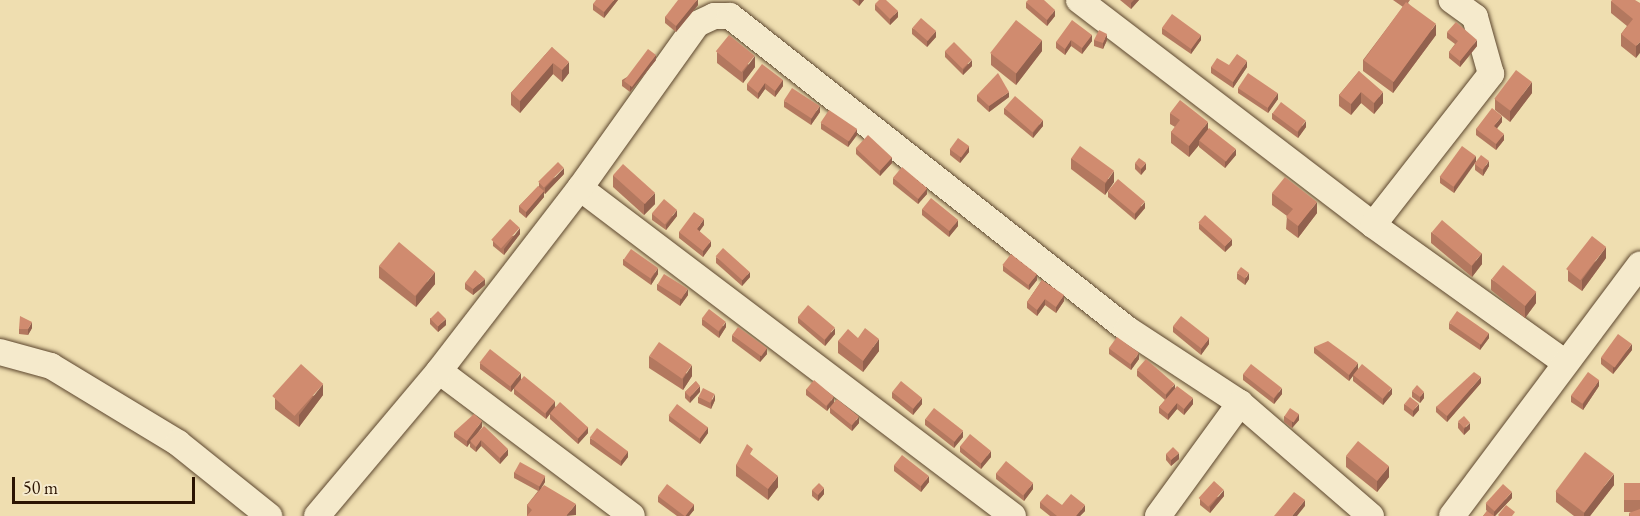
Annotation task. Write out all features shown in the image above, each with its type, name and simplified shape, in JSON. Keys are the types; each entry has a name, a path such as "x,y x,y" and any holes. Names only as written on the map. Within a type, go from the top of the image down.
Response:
{"street":[{"path":"1079,0 1372,225 1566,363"},
{"path":"1372,225 1491,74 1475,17 1452,0"},
{"path":"317,516 439,371 580,188 697,24 730,16 1127,329 1240,403 1371,516"},
{"path":"580,188 1014,516"},
{"path":"1452,516 1640,265"},
{"path":"0,352 51,366 178,443 269,516"},
{"path":"439,371 632,516"},
{"path":"1158,516 1240,403"}],"building":[{"path":"596,0 614,0 604,12 593,4"},
{"path":"678,0 697,0 676,26 665,17"},
{"path":"879,0 886,0 898,11 890,19 875,4"},
{"path":"1044,0 1055,10 1047,20 1026,2"},
{"path":"1612,0 1635,0 1640,3 1640,42 1636,46 1621,34 1633,19"},
{"path":"1406,2 1436,24 1394,82 1364,60"},
{"path":"1172,14 1201,35 1191,49 1162,28"},
{"path":"921,18 936,31 928,41 912,28"},
{"path":"1016,20 1042,40 1016,73 990,53"},
{"path":"1072,20 1092,35 1082,48 1071,40 1065,49 1056,42"},
{"path":"1456,22 1477,40 1460,61 1449,52 1458,41 1447,32"},
{"path":"1099,30 1107,34 1103,43 1094,40"},
{"path":"729,35 755,56 741,72 716,51"},
{"path":"954,42 972,60 962,69 945,51"},
{"path":"552,47 569,62 562,70 553,63 520,101 511,93"},
{"path":"648,49 656,55 632,87 624,81"},
{"path":"1237,54 1247,61 1233,82 1211,67 1217,58 1229,65"},
{"path":"762,64 783,80 775,91 765,83 758,93 747,84"},
{"path":"1516,70 1532,82 1510,111 1494,99"},
{"path":"1359,71 1383,92 1374,103 1361,92 1351,104 1339,95"},
{"path":"998,73 1009,92 989,106 977,95"},
{"path":"1248,73 1278,93 1268,108 1238,88"},
{"path":"792,88 820,106 812,119 784,101"},
{"path":"1015,96 1043,120 1032,132 1005,108"},
{"path":"1180,100 1208,122 1189,146 1171,132 1180,120 1170,113"},
{"path":"1281,102 1306,121 1297,132 1273,113"},
{"path":"1492,108 1502,116 1494,126 1504,134 1496,144 1476,129"},
{"path":"829,110 857,129 849,141 821,122"},
{"path":"1209,128 1236,149 1226,162 1199,141"},
{"path":"868,135 892,158 880,171 856,148"},
{"path":"958,138 969,146 961,158 950,149"},
{"path":"1080,146 1114,171 1105,183 1071,158"},
{"path":"1462,146 1476,156 1453,187 1440,177"},
{"path":"1481,155 1489,161 1482,170 1474,164"},
{"path":"1139,158 1146,163 1141,169 1135,163"},
{"path":"558,162 564,168 544,187 538,182"},
{"path":"623,164 655,193 645,204 613,175"},
{"path":"902,167 927,188 918,199 893,178"},
{"path":"1285,177 1317,202 1298,226 1286,217 1293,209 1272,193"},
{"path":"1118,179 1145,201 1135,214 1108,191"},
{"path":"538,186 544,191 526,212 519,206"},
{"path":"931,198 958,220 949,231 922,209"},
{"path":"664,199 677,210 665,224 652,214"},
{"path":"694,212 704,219 697,229 711,241 703,251 679,232"},
{"path":"1205,215 1232,239 1225,247 1198,222"},
{"path":"510,219 520,228 501,249 491,240"},
{"path":"1442,220 1482,253 1472,266 1432,232"},
{"path":"1592,236 1606,247 1580,280 1566,269"},
{"path":"399,242 435,272 415,296 379,266"},
{"path":"723,248 750,272 742,280 716,256"},
{"path":"631,249 658,268 651,279 624,260"},
{"path":"1011,254 1037,274 1028,285 1002,265"},
{"path":"1503,265 1536,292 1525,306 1492,279"},
{"path":"1241,267 1249,273 1245,279 1237,273"},
{"path":"475,270 485,279 473,289 465,283"},
{"path":"664,274 688,289 681,299 658,284"},
{"path":"1042,280 1064,295 1056,307 1045,299 1037,310 1027,302"},
{"path":"808,305 835,327 825,340 798,317"},
{"path":"709,309 726,322 719,331 702,319"},
{"path":"438,311 446,319 438,327 430,319"},
{"path":"1457,311 1489,333 1481,345 1449,322"},
{"path":"20,316 32,322 28,329 19,329"},
{"path":"1181,316 1209,338 1201,348 1173,326"},
{"path":"738,327 767,348 761,356 732,335"},
{"path":"865,328 879,339 863,361 838,341 848,329 858,338"},
{"path":"1618,334 1632,344 1615,367 1601,357"},
{"path":"1117,337 1139,353 1131,364 1109,348"},
{"path":"1328,341 1358,363 1349,375 1314,347"},
{"path":"659,342 692,365 682,379 649,356"},
{"path":"490,349 521,373 510,386 480,362"},
{"path":"1146,359 1175,384 1165,394 1137,370"},
{"path":"301,364 323,384 295,416 272,396"},
{"path":"1251,364 1282,388 1274,398 1243,374"},
{"path":"1362,364 1392,388 1383,399 1353,375"},
{"path":"1474,372 1481,377 1447,416 1436,407"},
{"path":"1588,372 1599,380 1582,404 1571,395"},
{"path":"524,376 555,401 545,414 514,388"},
{"path":"814,380 834,397 826,406 806,389"},
{"path":"696,381 700,386 690,397 685,392"},
{"path":"901,381 922,398 913,409 892,392"},
{"path":"1417,385 1424,392 1420,397 1412,391"},
{"path":"1177,386 1193,398 1184,409 1177,403 1168,414 1159,407"},
{"path":"703,388 715,394 710,403 698,397"},
{"path":"1410,397 1419,404 1413,411 1404,404"},
{"path":"837,399 859,417 852,425 830,408"},
{"path":"560,402 588,427 578,439 550,413"},
{"path":"677,404 708,427 700,439 669,415"},
{"path":"934,408 963,431 955,442 925,419"},
{"path":"1290,408 1299,414 1294,422 1284,416"},
{"path":"474,414 482,421 467,441 454,432"},
{"path":"1464,416 1470,423 1464,428 1458,421"},
{"path":"484,426 508,449 500,458 481,440 476,447 470,441"},
{"path":"597,428 628,451 621,461 590,438"},
{"path":"970,434 991,451 981,463 960,446"},
{"path":"1358,441 1389,466 1377,481 1346,456"},
{"path":"747,444 753,449 750,454 778,476 768,489 736,465"},
{"path":"1173,447 1179,453 1171,460 1166,454"},
{"path":"1585,452 1614,474 1584,513 1556,491"},
{"path":"902,455 929,476 921,486 894,465"},
{"path":"1006,461 1033,483 1023,495 996,473"},
{"path":"520,462 545,476 540,487 514,472"},
{"path":"1214,481 1224,490 1208,507 1199,498"},
{"path":"819,483 824,488 818,495 812,490"},
{"path":"1624,483 1640,483 1640,500 1624,500"},
{"path":"667,484 694,504 685,516 658,496"},
{"path":"1503,484 1512,492 1495,511 1486,503"},
{"path":"544,485 576,504 566,516 527,516 532,510 527,505"},
{"path":"1294,492 1305,500 1292,516 1274,516"},
{"path":"1047,494 1062,505 1071,494 1085,505 1076,516 1057,516 1040,502"},
{"path":"1506,505 1515,512 1512,516 1499,516 1498,515"},
{"path":"1640,509 1640,516 1630,516 1629,513"},
{"path":"1487,511 1494,516 1483,516"}]}
